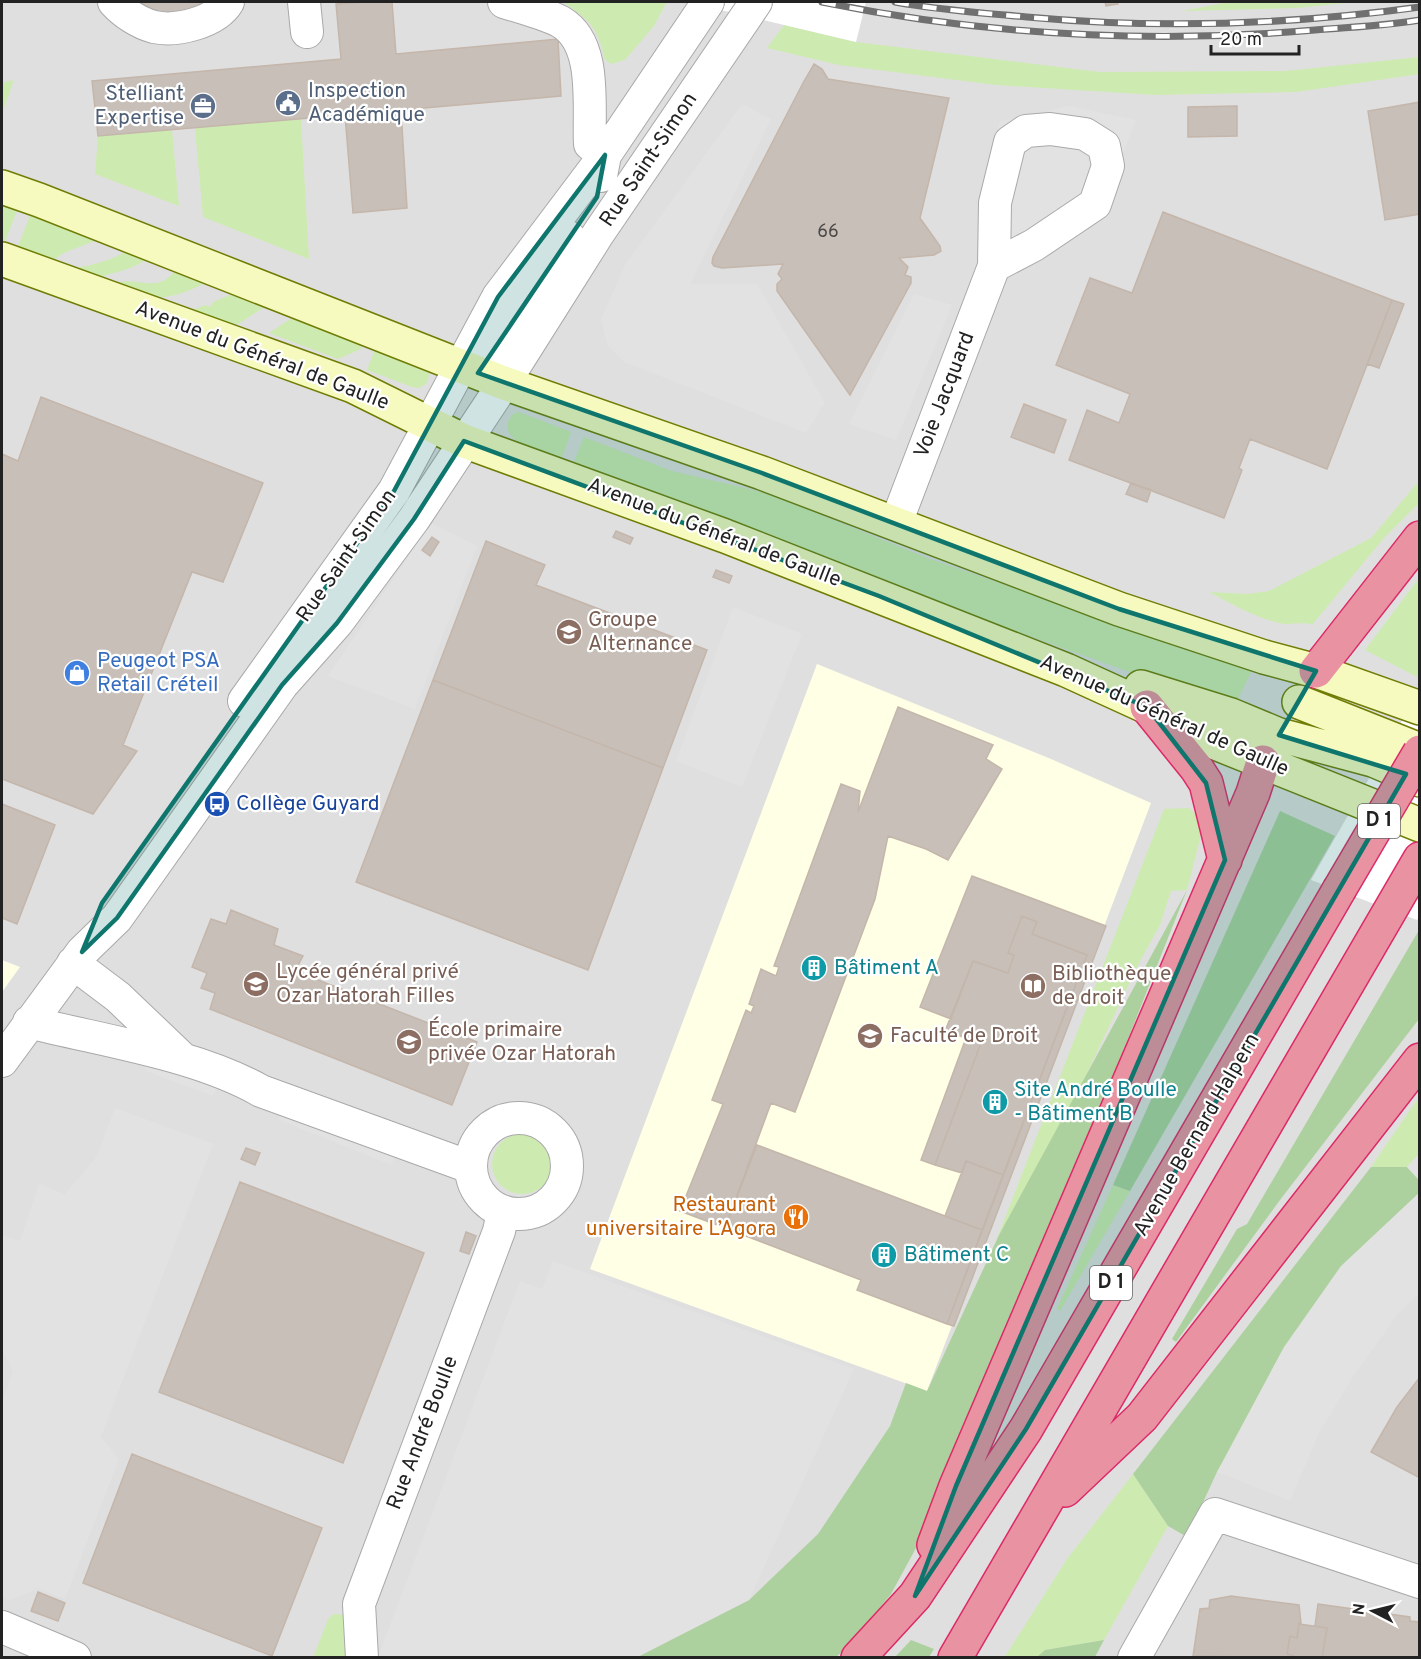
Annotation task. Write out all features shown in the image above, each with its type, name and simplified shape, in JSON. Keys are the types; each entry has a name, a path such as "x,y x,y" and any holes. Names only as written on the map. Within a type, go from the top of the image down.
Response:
{"highway":[{"path":"1316,671 1419,538"},
{"path":"1147,707 1197,768 1206,783 1225,860"},
{"path":"915,1596 956,1485 1271,748"},
{"name":"Avenue Bernard Halpern","path":"858,1658 915,1596 1026,1429 1419,751"},
{"name":"D 1","path":"955,1658 1419,859"},
{"path":"1038,1516 1142,1417 1419,1060"}],"main road":[{"path":"2,187 481,374 762,473 1119,609 1264,657 1316,671 1419,708"},
{"name":"Avenue du Général de Gaulle","path":"2,259 353,386 445,431 744,543 1066,670 1147,707 1218,744 1271,748 1419,825"},
{"path":"1066,670 1154,690 1231,715 1271,748 1373,760 1419,780"},
{"path":"1271,748 1316,671"},
{"path":"1299,702 1419,751"}],"street":[{"path":"114,2 123,12 154,27 177,27 202,22 224,9 228,2"},
{"path":"504,2 560,22 573,32 583,48 588,67 590,144 604,155"},
{"name":"Rue Saint-Simon","path":"2,1061 77,958 117,918 239,727 282,675 394,491 445,431 481,374 513,316 597,197 604,155 708,2"},
{"name":"Rue Saint-Simon","path":"445,431 481,374 598,234 756,2"},
{"name":"Voie Jacquard","path":"896,523 994,266 995,203 1010,142 1026,132 1050,129 1085,134 1104,146 1108,166 1095,204 1034,244 994,266"},
{"path":"77,958 184,1059"},
{"path":"29,1022 184,1059 470,1167"},
{"path":"519,1117 534,1120 548,1127 558,1138 565,1152 567,1168 564,1183 556,1197 545,1207 532,1213 517,1214 503,1212 490,1205 479,1195 472,1182 470,1167 472,1152 479,1138 490,1127 504,1120 519,1117"},
{"name":"Rue André Boulle","path":"362,1658 358,1604 499,1231 503,1212"},
{"path":"1134,1658 1215,1514 1419,1582"},
{"path":"2,1627 75,1658"}],"highlighted area":[{"path":"605,155 597,197 478,373 762,473 1119,609 1316,671 1279,735 1406,774 1026,1429 915,1596 956,1486 1225,860 1206,783 1147,707 879,596 464,441 414,519 337,623 282,685 117,918 82,952 102,903 394,491 498,297"}],"shaded area":[{"path":"2,2 1419,2 1419,1657 2,1657"},
{"path":"742,104 771,119 690,284 757,284 825,403 806,433 624,362 607,345 601,319 625,265"},
{"path":"1070,106 1136,120 1102,208 1009,271 978,262 981,195 1000,121"},
{"path":"914,294 952,305 896,440 849,424"},
{"path":"431,523 477,546 415,709 328,676"},
{"path":"733,607 802,634 742,787 676,761"},
{"name":"Faculté de Droit","path":"817,664 1051,759 1151,803 927,1391 590,1269"},
{"path":"2,960 20,967 2,992"},
{"path":"142,1059 217,1087 213,1096 146,1071"},
{"path":"115,1108 213,1144 101,1437 119,1459 65,1599 38,1588 9,1601 2,1597 2,1402 13,1371 2,1350 2,1235 20,1241 39,1184 65,1194 97,1156"},
{"path":"280,1112 394,1157 392,1165 279,1120"},
{"path":"1419,1154 1419,1180 1407,1167"},
{"path":"1419,1193 1419,1293 1398,1314 1354,1375 1319,1433 1290,1501 1217,1472 1284,1347 1341,1266"},
{"path":"553,1261 854,1369 749,1600 636,1657 378,1657 520,1281 542,1289"}],"green space":[{"path":"563,2 667,2 654,26 625,60 611,64 605,60 599,39 591,25"},
{"path":"1229,2 1355,2 1298,8 1182,11"},
{"path":"784,25 856,42 1100,72 1286,71 1419,57 1420,74 1296,92 1155,95 996,85 839,65 767,48"},
{"path":"14,80 2,113 2,83"},
{"path":"301,119 309,259 203,217 195,128"},
{"path":"172,130 179,206 95,174 98,136"},
{"path":"2,199 19,206 4,244 2,243"},
{"path":"32,210 97,240 67,252 52,262 17,249"},
{"path":"131,249 150,256 131,268 95,279 71,271 106,260"},
{"path":"180,268 206,279 205,283 183,293 153,298 133,294 113,286 122,282 160,282"},
{"path":"239,291 271,303 238,324 204,321 183,313 206,305 210,307 213,302"},
{"path":"298,314 364,339 361,349 338,359 269,333"},
{"path":"377,344 429,367 430,374 426,384 419,388 412,387 367,370"},
{"path":"519,412 571,432 561,460 532,450 514,438 508,431 508,423 513,414"},
{"path":"584,437 672,471 770,494 927,558 1252,670 1233,709 912,594 573,464"},
{"path":"1419,481 1419,503 1384,538 1312,625 1283,624 1270,620 1243,610 1209,592 1248,594 1269,591 1371,538"},
{"path":"1419,578 1419,678 1365,650"},
{"path":"1189,808 1199,818 1202,831 1187,890 1171,891 1160,925 1139,963 1079,1090 996,1241 1164,809"},
{"path":"1280,811 1335,836 1130,1191 1113,1185"},
{"path":"1187,890 1017,1319 928,1526 891,1594 850,1645 836,1657 636,1658 749,1600 818,1534 890,1426 906,1383 927,1391 999,1235"},
{"path":"1419,930 1419,1019 1280,1200 1176,1342 1172,1339 1237,1229 1247,1224"},
{"path":"1419,1097 1419,1154 1407,1167 1371,1167"},
{"path":"516,1134 528,1134 539,1139 547,1147 552,1164 550,1176 539,1189 528,1194 516,1194 505,1189 497,1181 492,1170 492,1158 497,1147 505,1139"},
{"path":"1371,1167 1407,1167 1419,1180 1419,1193 1342,1266 1217,1472 1187,1537 1168,1526 1133,1474"},
{"path":"1113,1185 1130,1191 1060,1311 1057,1309"},
{"path":"1133,1474 1168,1526 1104,1640 1045,1650 1037,1657 1004,1658 1067,1559"},
{"path":"334,1614 346,1615 351,1657 313,1658 328,1619"},
{"path":"911,1640 934,1649 929,1657 895,1657"},
{"path":"1104,1640 1095,1657 1037,1657 1045,1650"}],"pier":[{"path":"687,2 866,2 856,42"},
{"path":"1419,691 1419,916 1417,920 1311,880"}],"building":[{"path":"139,2 210,2 200,9 166,14"},
{"name":"Inspection Académique","path":"392,2 396,54 558,39 561,96 401,110 407,208 353,213 345,115 98,136 92,81 341,59 336,4"},
{"path":"1105,2 1117,2 1118,4 1106,6"},
{"path":"814,64 822,69 828,79 949,98 920,218 940,246 941,251 934,255 899,258 908,267 905,275 911,277 911,283 850,395 777,291 777,284 782,279 778,274 783,264 722,268 712,263 713,257"},
{"path":"1420,102 1420,214 1385,220 1368,111"},
{"path":"1237,106 1237,136 1188,137 1188,107"},
{"path":"1163,212 1392,300 1327,469 1250,439 1239,468 1242,470 1224,518 1069,460 1087,410 1119,423 1130,394 1056,365 1090,278 1132,293"},
{"path":"1392,300 1404,304 1379,368 1367,364"},
{"name":"Peugeot PSA Retail Créteil","path":"41,397 263,483 223,582 192,572 123,745 137,751 93,814 2,779 2,454 18,461"},
{"path":"1024,404 1066,420 1054,453 1011,437"},
{"path":"1131,483 1151,490 1147,502 1126,494"},
{"path":"616,531 633,538 630,544 613,537"},
{"path":"432,537 439,542 430,556 422,550"},
{"path":"486,541 545,565 536,585 707,650 663,768 433,680"},
{"path":"716,570 732,576 729,583 713,577"},
{"path":"433,680 663,768 588,970 356,882"},
{"name":"Bâtiment A","path":"898,707 993,745 986,759 1002,769 948,860 926,849 888,836 875,899 795,1112 771,1103 725,1228 680,1211 723,1104 712,1100 746,1010 751,1013 754,1006 749,1004 761,969 776,976 779,967 774,966 841,784 860,791 858,812"},
{"path":"2,804 55,825 17,924 2,918"},
{"path":"972,876 1106,926 954,1326 947,1324 1087,955 1032,934 1037,922 1022,916 1008,953 1014,955 1008,973 973,961 951,1019 920,1007"},
{"path":"231,910 278,929 274,945 303,956 295,971 477,1042 452,1105 210,1009 215,993 201,988 207,973 192,967 211,919 226,924"},
{"name":"Site André Boulle - Bâtiment B","path":"1022,916 1037,922 1032,934 1087,955 1003,1175 966,1161 962,1173 935,1165 981,1043 945,1031 973,961 1008,973 1014,955 1008,953"},
{"path":"966,1038 981,1043 935,1165 921,1160"},
{"name":"Bâtiment C","path":"757,1145 982,1230 947,1324 857,1290 861,1280 725,1228"},
{"path":"246,1148 260,1153 255,1165 241,1159"},
{"path":"966,1161 1003,1175 982,1230 945,1216"},
{"path":"240,1182 424,1253 343,1463 159,1392"},
{"path":"466,1232 476,1236 469,1254 460,1251"},
{"path":"1420,1377 1420,1478 1371,1452 1397,1407"},
{"path":"132,1454 322,1528 272,1656 83,1583"},
{"path":"38,1592 65,1603 58,1621 31,1611"},
{"path":"1231,1596 1299,1605 1301,1623 1299,1623 1297,1638 1290,1636 1287,1654 1294,1658 1193,1656 1200,1609 1209,1608 1210,1600"},
{"path":"1318,1604 1410,1617 1410,1621 1420,1622 1420,1658 1322,1658 1327,1628 1315,1626"},
{"path":"1299,1624 1327,1628 1322,1658 1294,1658 1287,1654 1290,1636 1297,1638"}],"railway":[{"path":"822,2 944,22 1006,29 1130,36 1253,34 1420,20"},
{"path":"895,2 944,9 1076,21 1174,24 1322,18 1420,7"}],"place":[{"name":"Inspection Académique","path":"288,103"},
{"name":"Stelliant Expertise","path":"203,106"},
{"name":"Groupe Alternance","path":"569,632"},
{"name":"Peugeot PSA Retail Créteil","path":"77,673"},
{"name":"Collège Guyard","path":"217,804"},
{"name":"Bâtiment A","path":"814,968"},
{"name":"Lycée général privé Ozar Hatorah Filles","path":"256,984"},
{"name":"Bibliothèque de droit","path":"1033,986"},
{"name":"Faculté de Droit","path":"870,1036"},
{"name":"École primaire privée Ozar Hatorah","path":"409,1042"},
{"name":"Site André Boulle - Bâtiment B","path":"995,1102"},
{"name":"Restaurant universitaire L’Agora","path":"796,1217"},
{"name":"Bâtiment C","path":"884,1255"}]}
